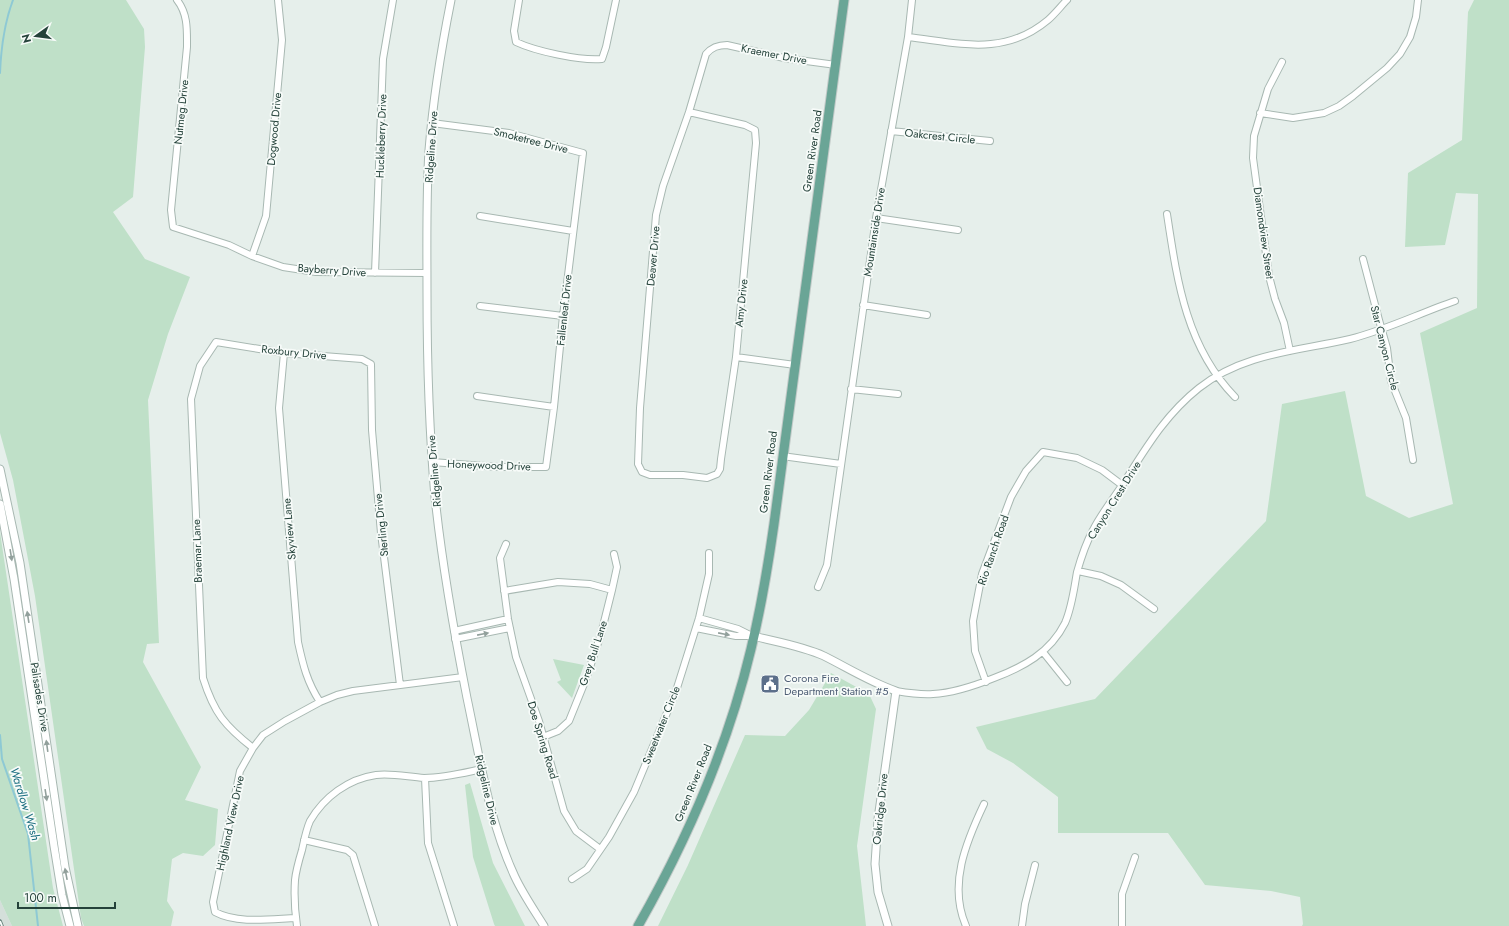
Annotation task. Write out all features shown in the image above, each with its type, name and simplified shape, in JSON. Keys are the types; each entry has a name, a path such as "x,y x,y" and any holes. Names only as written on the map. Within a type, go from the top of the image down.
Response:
{"main road":[{"name":"Green River Road","path":"638,926 682,843 712,769 731,717 754,636 769,556 844,0"}],"street":[{"name":"Nutmeg Drive","path":"173,227 171,210 188,26 183,8 177,0"},
{"name":"Dogwood Drive","path":"252,256 266,216 282,40 278,0"},
{"name":"Huckleberry Drive","path":"375,273 384,59 393,0"},
{"name":"Ridgeline Drive","path":"451,0 441,50 432,123 428,190 428,376 432,462 442,555 455,639 496,828 516,879 544,926"},
{"path":"519,0 514,31 516,42 526,47 589,60 602,60 616,0"},
{"name":"Mountainside Drive","path":"818,586 827,565 876,218 908,37 912,0"},
{"path":"908,37 977,45 1002,43 1034,30 1048,20 1068,0"},
{"path":"1260,113 1293,118 1324,113 1339,106 1353,96 1387,68 1400,54 1410,37 1416,17 1418,0"},
{"name":"Kraemer Drive","path":"712,48 727,45 784,58 836,65"},
{"name":"Deaver Drive","path":"712,48 706,54 704,59 689,112 663,186 656,215 640,408 638,459 642,472 650,475 706,478 716,474"},
{"name":"Diamondview Street","path":"1282,62 1268,89 1260,113 1254,136 1253,158 1269,276 1275,299 1284,323 1290,351"},
{"name":"Amy Drive","path":"689,112 745,125 755,130 755,151 736,357 720,469 716,474"},
{"name":"Smoketree Drive","path":"432,123 509,133 583,153"},
{"name":"Oakcrest Circle","path":"891,131 990,141"},
{"name":"Fallenleaf Drive","path":"546,467 583,153"},
{"path":"1167,214 1182,300 1192,329 1208,362 1225,387 1235,397"},
{"path":"480,216 573,231"},
{"path":"876,218 958,230"},
{"name":"Bayberry Drive","path":"173,227 229,245 252,256 283,266 316,272 427,273"},
{"name":"Star Canyon Circle","path":"1363,259 1387,348 1391,381 1406,418 1413,460"},
{"name":"Canyon Crest Drive","path":"699,618 738,628 754,636 795,646 821,655 858,675 896,691 914,694 932,694 966,689 986,682 1017,669 1031,661 1044,652 1057,637 1066,621 1084,550 1093,530 1171,413 1201,387 1217,375 1245,362 1350,339 1455,301"},
{"path":"480,306 563,316"},
{"path":"863,306 927,315"},
{"name":"Roxbury Drive","path":"216,342 284,353 362,359 371,364"},
{"name":"Braemar Lane","path":"216,342 200,366 191,399 203,678 209,698 221,718 230,730 253,748"},
{"name":"Skyview Lane","path":"284,353 279,408 298,642 304,669 312,689 320,702"},
{"path":"736,357 795,365"},
{"name":"Sterling Drive","path":"371,364 372,430 381,533 400,685"},
{"path":"851,389 898,394"},
{"path":"477,396 554,407"},
{"name":"Rio Ranch Road","path":"986,682 975,651 973,621 982,574 1011,497 1026,471 1043,452 1077,458 1102,470 1122,485"},
{"path":"782,456 841,464"},
{"name":"Honeywood Drive","path":"432,462 498,467 546,467"},
{"name":"Palisades Drive","path":"0,468 20,563 65,867 78,926"},
{"name":"Palisades Drive","path":"0,504 13,572 62,895 70,926"},
{"name":"Doe Spring Road","path":"506,544 500,558 508,619 516,657 539,721 564,811 576,831 600,849"},
{"name":"Sweetwater Circle","path":"572,879 587,869 609,837 634,792 676,691 696,628 709,574 709,553"},
{"name":"Grey Bull Lane","path":"543,737 558,731 569,721 586,679 601,634 612,590 617,567 614,554"},
{"path":"1078,571 1101,576 1121,585 1154,609"},
{"path":"504,591 558,582 590,584 612,590"},
{"path":"454,631 508,619"},
{"path":"455,639 510,628"},
{"name":"Canyon Crest Drive","path":"696,628 736,636 754,636"},
{"path":"1044,652 1067,682"},
{"name":"Highland View Drive","path":"296,918 256,920 223,916 215,912 213,902 240,771 253,748 263,735 285,721 320,702 337,695 463,677"},
{"name":"Oakridge Drive","path":"888,926 878,892 875,864 878,819 896,691"},
{"path":"297,926 295,880 304,840 310,822 323,804 338,790 348,784 375,775 426,778 482,769"},
{"path":"426,778 428,843 454,926"},
{"path":"966,926 958,892 961,867 970,834 984,804"},
{"path":"304,840 347,850 353,855 375,926"},
{"path":"1122,926 1122,894 1135,857"},
{"path":"1022,926 1025,904 1035,865"}],"shaded area":[{"path":"0,900 12,926 0,926"}],"green space":[{"path":"0,0 126,0 144,29 145,47 133,197 113,212 145,259 190,277 168,334 148,400 159,643 147,644 143,662 201,767 185,800 218,809 215,845 203,856 183,853 172,859 167,901 174,912 171,926 84,926 81,918 35,596 13,480 0,433"},
{"path":"1474,0 1509,0 1509,926 1302,926 1300,897 1271,891 1205,885 1168,833 1058,833 1058,797 1013,763 987,749 976,727 1095,699 1266,521 1282,404 1345,391 1366,496 1409,518 1453,504 1420,333 1477,308 1478,194 1456,193 1445,245 1405,247 1408,173 1462,140 1468,12"},
{"path":"0,532 53,888 63,926 12,926 0,900"},
{"path":"553,659 584,665 572,698 557,682 561,680"},
{"path":"831,673 869,694 876,709 857,846 866,926 658,926 688,865 745,735 785,736 809,710"},
{"path":"470,783 493,863 525,926 495,926 494,924 473,857 465,785"}],"waterway":[{"name":"Wardlow Wash","path":"0,73 1,54 7,18 13,0"},
{"name":"Wardlow Wash","path":"0,735 2,759 28,834 38,926"}],"railway":[{"path":"0,921 2,926"}],"place":[{"name":"Corona Fire Department Station #5","path":"770,684"}]}
